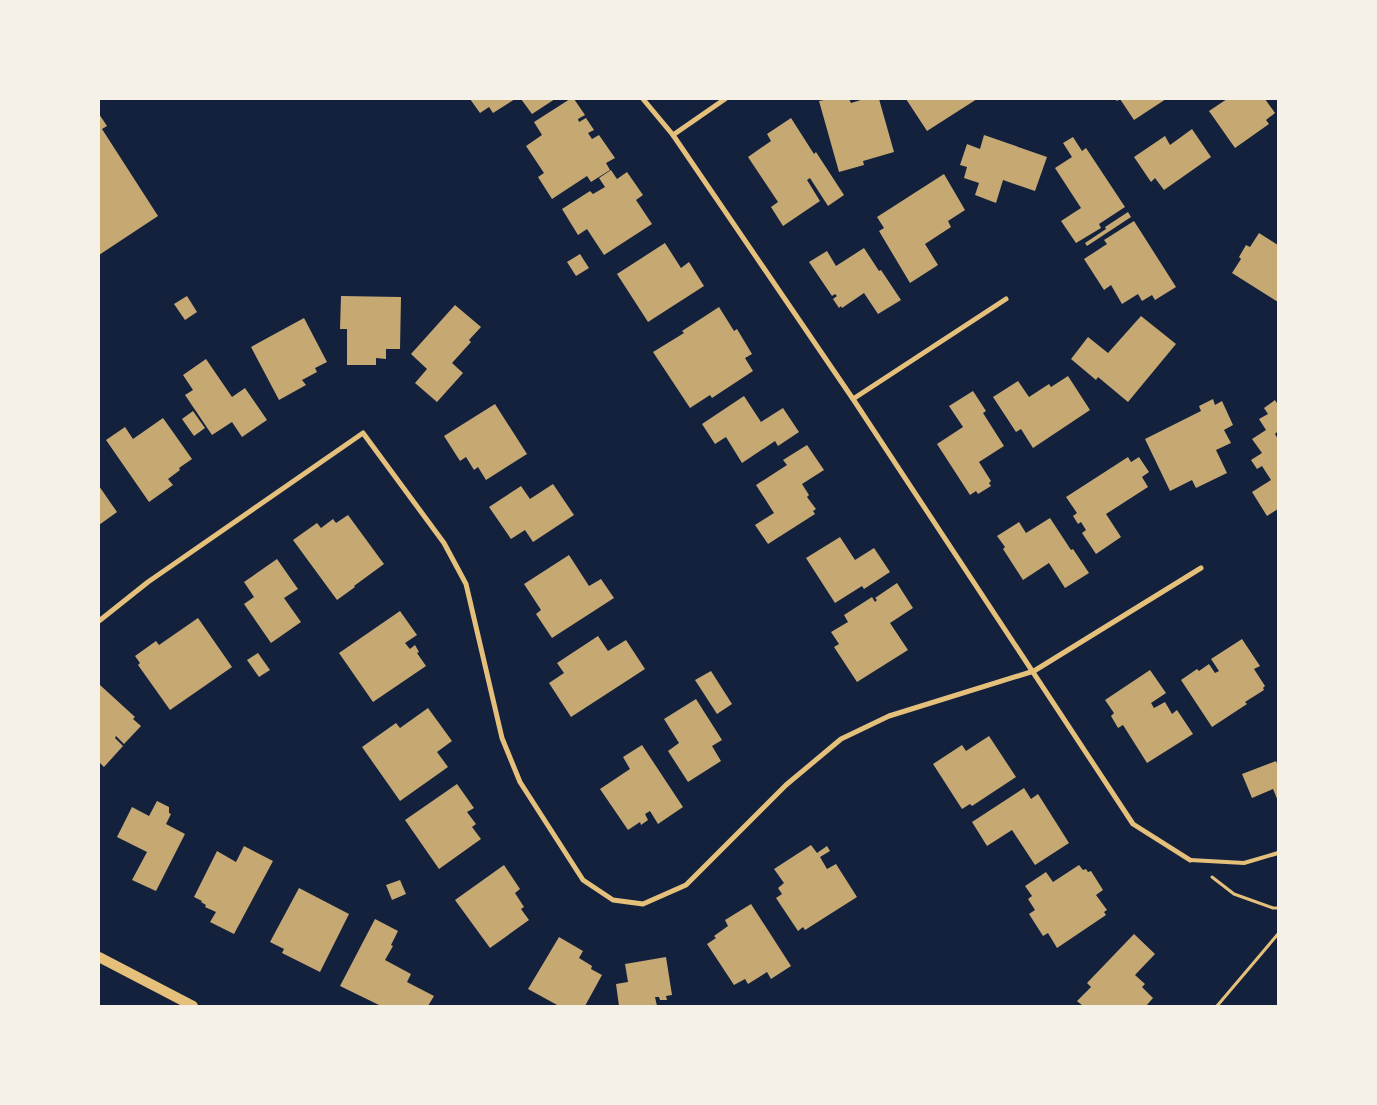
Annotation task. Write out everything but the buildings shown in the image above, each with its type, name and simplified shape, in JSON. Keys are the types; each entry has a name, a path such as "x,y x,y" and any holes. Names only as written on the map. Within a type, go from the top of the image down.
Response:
{"main road":[{"path":"99,957 193,1006"}],"street":[{"path":"643,99 673,135 853,399 1034,671 1133,824 1190,860"},
{"path":"673,135 725,99"},
{"path":"853,399 1006,299"},
{"path":"99,621 148,582 363,433 444,543 466,584 502,738 520,782 583,880 613,900 642,904 686,885 786,786 841,739 889,716 1034,671 1201,568"}],"lane":[{"path":"1190,860 1244,863 1278,853"}],"path":[{"path":"1190,860 1234,894 1273,908 1278,908"},
{"path":"1217,1006 1278,934"}]}
